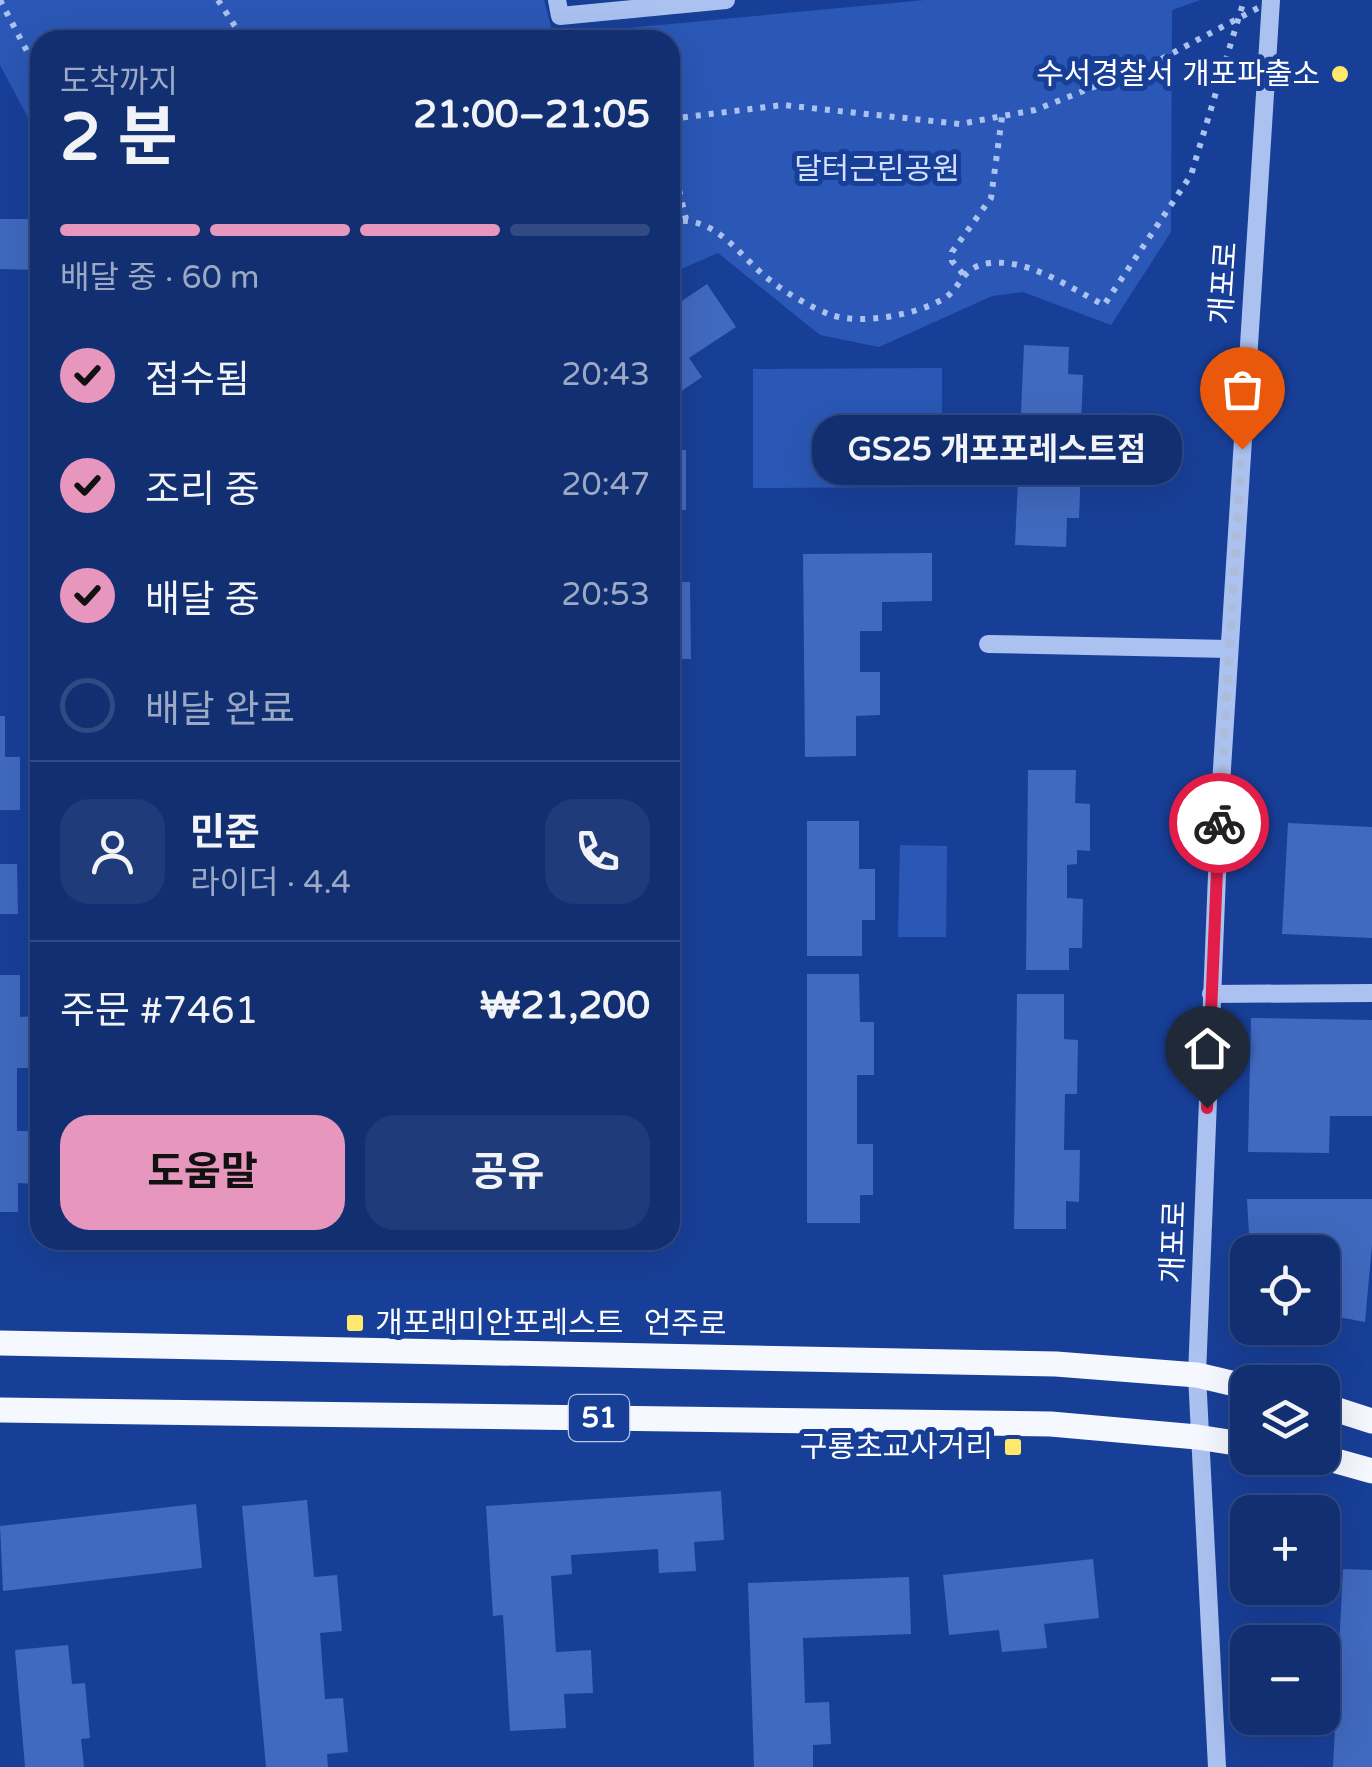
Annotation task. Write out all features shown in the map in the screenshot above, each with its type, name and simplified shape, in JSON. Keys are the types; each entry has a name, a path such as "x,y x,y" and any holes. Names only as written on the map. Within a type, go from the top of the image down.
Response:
{"main road":[{"name":"언주로","path":"0,1343 1056,1364 1197,1375 1230,1383"},
{"name":"51","path":"0,1410 1051,1424 1230,1441"},
{"path":"1340,1410 1372,1420"},
{"path":"1340,1462 1372,1471"}],"street":[{"path":"557,0 560,16 726,0"},
{"name":"개포로","path":"1217,1767 1197,1375 1229,649 1272,0"},
{"path":"988,644 1229,649"},
{"path":"1211,994 1372,993"}],"path":[{"path":"0,0 30,57"},
{"path":"218,0 238,30"},
{"path":"680,220 718,230 772,282 833,316 895,318 946,298 963,274 988,263 1031,268 1104,305 1191,175 1244,0"},
{"path":"680,118 783,105 960,124 1034,110 1150,65 1272,0"},
{"path":"963,274 952,261 952,252 991,198 1002,116"},
{"path":"680,194 686,219"}],"green space":[{"name":"달터근린공원","path":"0,0 544,0 552,30 30,30 30,121 0,65"},
{"name":"달터근린공원","path":"925,0 1200,0 1172,10 1171,232 1111,325 1023,292 992,296 879,347 820,335 718,253 680,270 680,30 606,30"},
{"path":"942,368 942,487 753,488 753,369"},
{"path":"900,845 947,846 946,937 898,937"}],"building":[{"path":"0,219 30,219 30,270 0,269"},
{"path":"707,284 736,327 689,358 702,377 680,392 680,302"},
{"path":"1024,345 1069,347 1068,374 1083,375 1081,424 1068,424 1066,470 1081,470 1079,518 1067,518 1066,547 1015,545"},
{"path":"680,450 686,450 686,510 680,510"},
{"path":"932,553 932,601 882,602 882,631 860,631 860,672 880,672 880,715 856,716 856,756 805,757 803,554"},
{"path":"680,582 690,582 691,659 680,659"},
{"path":"0,716 5,716 5,757 20,757 20,810 0,810"},
{"path":"1028,770 1076,770 1075,803 1090,804 1090,851 1077,850 1077,864 1067,865 1067,898 1083,899 1082,948 1069,948 1069,970 1026,970"},
{"path":"807,821 859,821 859,869 875,869 875,920 862,920 862,956 807,956"},
{"path":"1288,823 1372,827 1372,938 1282,934"},
{"path":"0,864 17,864 18,914 0,914"},
{"path":"807,974 859,974 860,1022 874,1022 874,1075 857,1075 857,1144 873,1144 873,1195 860,1195 860,1223 807,1223"},
{"path":"0,975 20,975 20,1017 30,1016 30,1068 17,1068 17,1131 30,1131 30,1184 18,1183 18,1212 0,1212"},
{"path":"1017,994 1064,994 1064,1039 1078,1040 1077,1094 1065,1094 1064,1150 1080,1150 1079,1202 1066,1201 1066,1229 1014,1229"},
{"path":"1251,1018 1372,1020 1372,1116 1330,1116 1329,1153 1248,1152"},
{"path":"1247,1199 1372,1199 1365,1322 1340,1317 1340,1235 1249,1235"},
{"path":"721,1491 724,1540 694,1542 696,1571 659,1573 658,1549 571,1555 572,1574 551,1576 556,1652 591,1650 593,1693 564,1694 566,1728 510,1731 503,1615 493,1616 486,1506"},
{"path":"307,1500 314,1577 337,1575 342,1631 320,1633 325,1699 343,1698 348,1752 327,1754 328,1767 266,1767 242,1506"},
{"path":"196,1504 202,1568 3,1591 0,1526"},
{"path":"1093,1559 1099,1618 1044,1624 1047,1648 1002,1652 999,1630 949,1635 943,1575"},
{"path":"1343,1569 1372,1570 1372,1767 1333,1767 1335,1735 1340,1735"},
{"path":"909,1577 911,1634 803,1638 805,1703 829,1702 831,1744 813,1745 813,1767 754,1767 748,1583"},
{"path":"68,1645 72,1684 85,1683 90,1738 81,1739 84,1767 25,1767 15,1650"}],"way so far":[{"path":"1219,823 1242,449"}],"place":[{"name":"수서경찰서 개포파출소","path":"1340,74"},
{"name":"GS25 개포포레스트점","path":"1242,449"},
{"name":"개포래미안포레스트","path":"355,1323"},
{"name":"구룡초교사거리","path":"1013,1447"}],"route":[{"path":"1207,1108 1219,823"}]}
